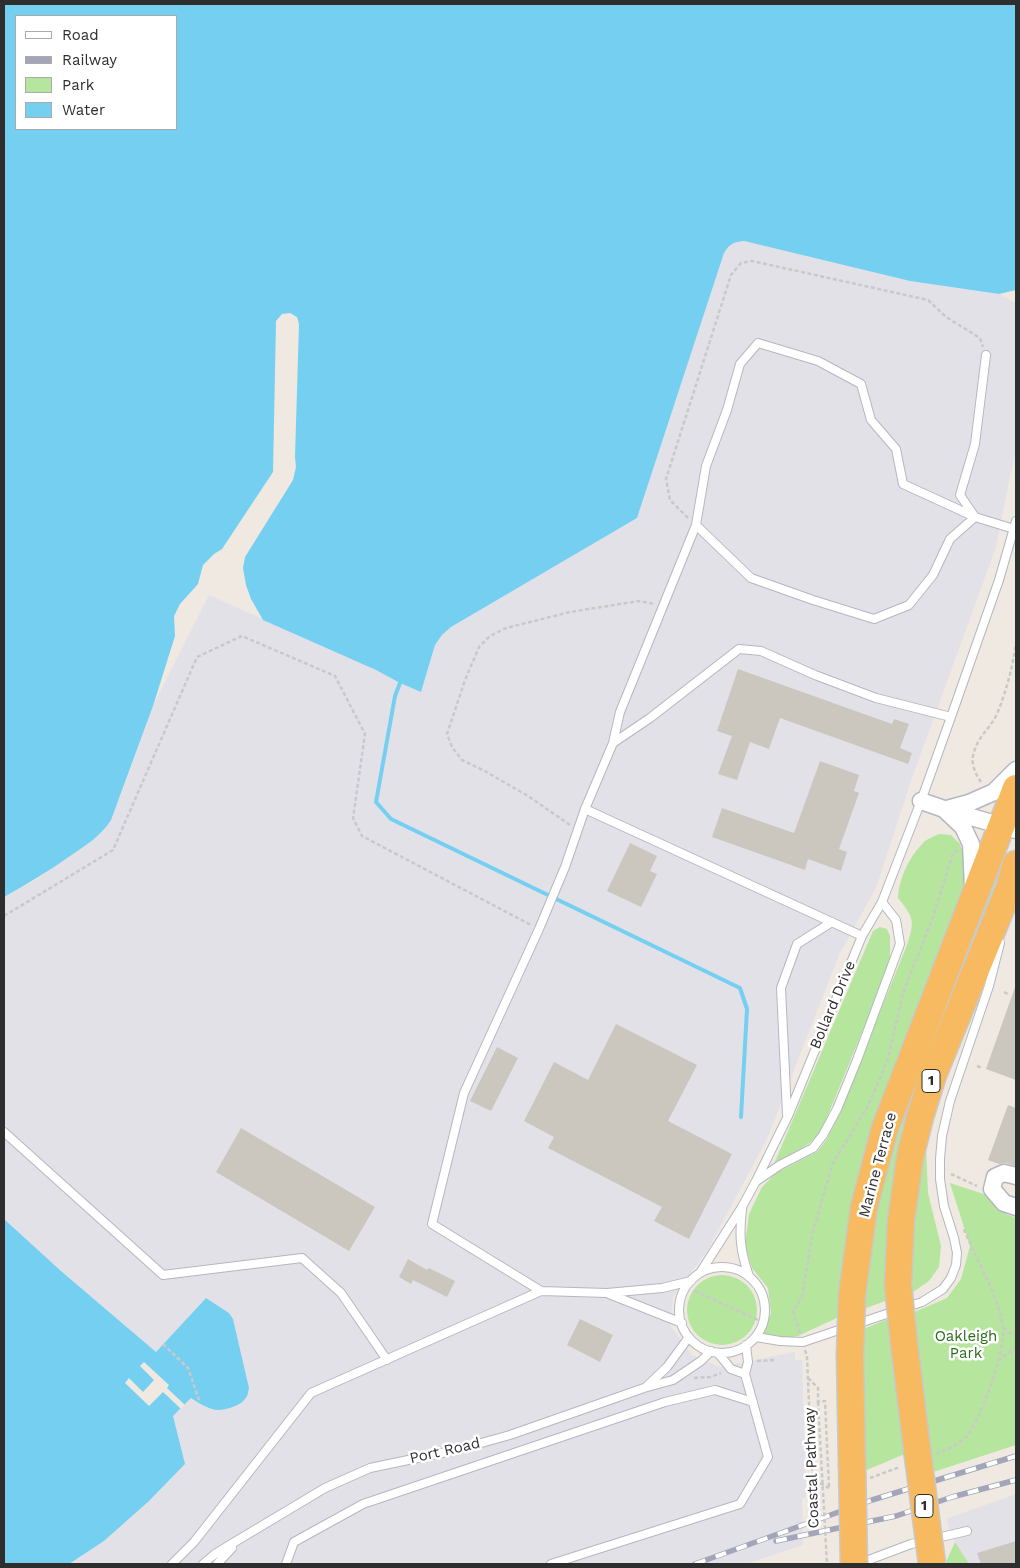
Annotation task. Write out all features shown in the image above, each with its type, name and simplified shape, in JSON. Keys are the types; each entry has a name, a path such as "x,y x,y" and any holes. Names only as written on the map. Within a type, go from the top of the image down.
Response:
{"highway":[{"name":"Marine Terrace","path":"855,1564 859,1471 850,1356 852,1294 864,1207 885,1128 967,916 1009,827 1016,788"},
{"name":"Marine Terrace","path":"932,1564 916,1457 898,1285 901,1221 910,1158 933,1075 1009,889 1016,864"}],"street":[{"path":"944,810 969,803 994,792 1016,770"},
{"path":"921,801 944,810 1009,827"},
{"path":"944,810 963,827 971,844 973,883 967,916"},
{"path":"1010,1205 992,1189 996,1177 1004,1173 1016,1176"}],"lane":[{"path":"541,1291 432,1224 464,1093 539,929 565,866 585,809 613,743 620,712 696,526 706,466 727,410 740,364 758,342 818,361 861,384 871,420 896,449 903,484 975,517 1015,525"},
{"path":"975,517 960,495 975,444 986,355"},
{"path":"696,526 751,578 874,619 909,605 933,575 950,539 975,517"},
{"name":"Bollard Drive","path":"700,1273 742,1207 788,1116 862,936 882,902 951,717 999,580 1015,525"},
{"path":"613,743 650,718 739,649 761,651 815,676 876,698 951,717"},
{"path":"585,809 862,936"},
{"path":"1003,924 1009,889"},
{"path":"756,1181 780,1165 813,1148 823,1135 837,1109 900,944 896,920 882,902"},
{"path":"788,1116 781,988 797,944 832,922"},
{"path":"756,1337 803,1342 922,1302 943,1289 954,1272 957,1253 942,1194 940,1169 942,1136 950,1101 989,986 1002,933"},
{"path":"4,1132 163,1275 302,1258 341,1293 387,1360"},
{"name":"Bollard Drive","path":"742,1207 740,1234 743,1258 749,1276"},
{"path":"723,1267 737,1270 749,1276 758,1286 764,1298 765,1312 762,1325 756,1337 733,1352 715,1352 699,1346 689,1337 679,1313 680,1302 690,1281 700,1273 711,1268 723,1267"},
{"path":"172,1564 194,1542 311,1393 541,1291 608,1293 662,1288 690,1281"},
{"path":"608,1293 682,1324"},
{"name":"Port Road","path":"644,1388 667,1367 689,1337"},
{"path":"551,1564 740,1504 768,1457 745,1374 748,1362 746,1345"},
{"path":"715,1352 731,1369 745,1374"},
{"name":"Port Road","path":"203,1564 215,1554 326,1488 370,1468 456,1450 510,1435 644,1388 673,1380 715,1352"},
{"path":"286,1564 294,1542 363,1504 666,1402 715,1390 753,1402"},
{"name":"Port Road","path":"217,1564 230,1550 253,1531"},
{"path":"855,1564 911,1544 967,1531"}],"path":[{"path":"577,830 528,796 462,760 452,747 447,734 465,680 480,646 490,636 506,628 570,612 639,601 664,605"},
{"path":"4,916 113,850 197,657 242,636 335,676 365,734 353,818 362,836 539,929"},
{"path":"1004,992 1008,994"},
{"path":"977,1066 982,1068"},
{"path":"940,1169 980,1187"},
{"path":"859,1471 916,1457 965,1438 980,1414 998,1362 1003,1328 996,1301 960,1220"},
{"path":"695,1291 758,1320"},
{"path":"1003,1328 1016,1337"},
{"path":"163,1344 188,1368 200,1403"},
{"path":"998,1362 1016,1347"},
{"path":"807,1377 818,1388 818,1402"},
{"name":"Coastal Pathway","path":"828,1564 818,1402 825,1401 828,1488 838,1486"}],"shaded area":[{"path":"743,241 910,281 999,294 1016,303 1015,453 995,550 911,781 876,888 839,955 767,1139 707,1251 673,1297 670,1325 692,1355 720,1367 795,1352 795,1360 802,1360 806,1497 802,1499 803,1545 746,1564 69,1564 104,1541 149,1501 185,1464 173,1416 191,1398 213,1409 223,1409 229,1407 249,1388 233,1319 229,1313 206,1298 156,1352 61,1271 4,1219 4,897 37,879 102,832 121,795 153,706 209,595 421,692 435,645 451,627 637,518 724,252 728,245"},
{"path":"1016,1494 1016,1564 969,1564 955,1542 946,1519"}],"green space":[{"path":"939,834 951,835 960,844 965,859 964,883 936,965 843,1315 798,1336 761,1341 771,1313 768,1288 752,1268 745,1245 749,1214 762,1187 776,1173 817,1152 827,1139 910,937 912,920 898,898 903,875 910,860 920,847 927,840"},
{"path":"1001,858 1005,859 915,1099 888,1300 861,1310 861,1296 887,1154"},
{"path":"880,927 887,929 890,936 890,964 821,1132 810,1143 774,1164 873,931"},
{"path":"938,1101 926,1147 928,1193 941,1246 939,1267 929,1281 913,1292 910,1253 922,1148"},
{"name":"Oakleigh Park","path":"950,1183 993,1197 1006,1214 1016,1218 1016,1445 933,1472 910,1314 947,1298 961,1279 970,1246"},
{"path":"729,1275 742,1281 751,1290 755,1296 757,1310 755,1324 747,1335 736,1343 715,1345 708,1343 697,1335 689,1324 687,1303 689,1296 697,1285 708,1277"},
{"path":"888,1319 907,1453 862,1472 861,1330"},
{"path":"955,1542 969,1564 945,1564"}],"water":[{"path":"4,4 1016,4 1016,290 999,294 910,281 744,241 732,244 724,253 637,518 451,627 435,645 421,692 263,620 251,599 243,568 245,557 293,480 296,467 299,324 297,317 290,313 282,314 276,321 273,472 222,549 203,565 198,584 180,604 174,616 175,636 153,706 111,820 98,836 46,872 4,897"},
{"path":"4,1219 61,1271 156,1352 206,1298 229,1313 233,1319 249,1388 247,1397 242,1402 225,1409 216,1410 209,1408 191,1398 173,1416 185,1464 149,1501 104,1541 69,1564 4,1564"}],"pier":[{"path":"144,1362 169,1385 167,1388 185,1405 181,1409 163,1392 149,1406 125,1383 129,1378 143,1392 154,1380 140,1366"}],"building":[{"path":"738,669 892,724 894,719 909,724 900,748 912,753 908,764 780,718 769,749 750,742 737,780 718,774 732,736 717,731"},
{"path":"820,761 859,775 854,791 859,793 839,849 847,852 841,871 808,859 805,870 712,837 722,808 794,833"},
{"path":"630,843 657,856 650,871 657,874 641,907 607,891"},
{"path":"1016,987 1016,1080 986,1069"},
{"path":"616,1024 697,1065 668,1121 732,1154 689,1239 654,1221 662,1207 548,1148 554,1137 524,1121 554,1062 588,1080"},
{"path":"497,1047 518,1058 491,1111 470,1101"},
{"path":"1008,1105 1016,1108 1016,1166 1006,1163 999,1164 988,1160"},
{"path":"241,1128 375,1207 349,1251 216,1172"},
{"path":"408,1259 427,1270 429,1268 455,1281 447,1297 413,1280 411,1284 399,1277"},
{"path":"580,1319 613,1335 600,1362 567,1345"},
{"path":"1016,1541 1016,1564 981,1564 977,1553"}],"waterway":[{"path":"400,683 395,696 376,802 391,819 740,988 747,1009 741,1117"}],"railway":[{"path":"695,1564 872,1500 1016,1456"},
{"path":"776,1541 896,1516 952,1497 1016,1480"}]}
